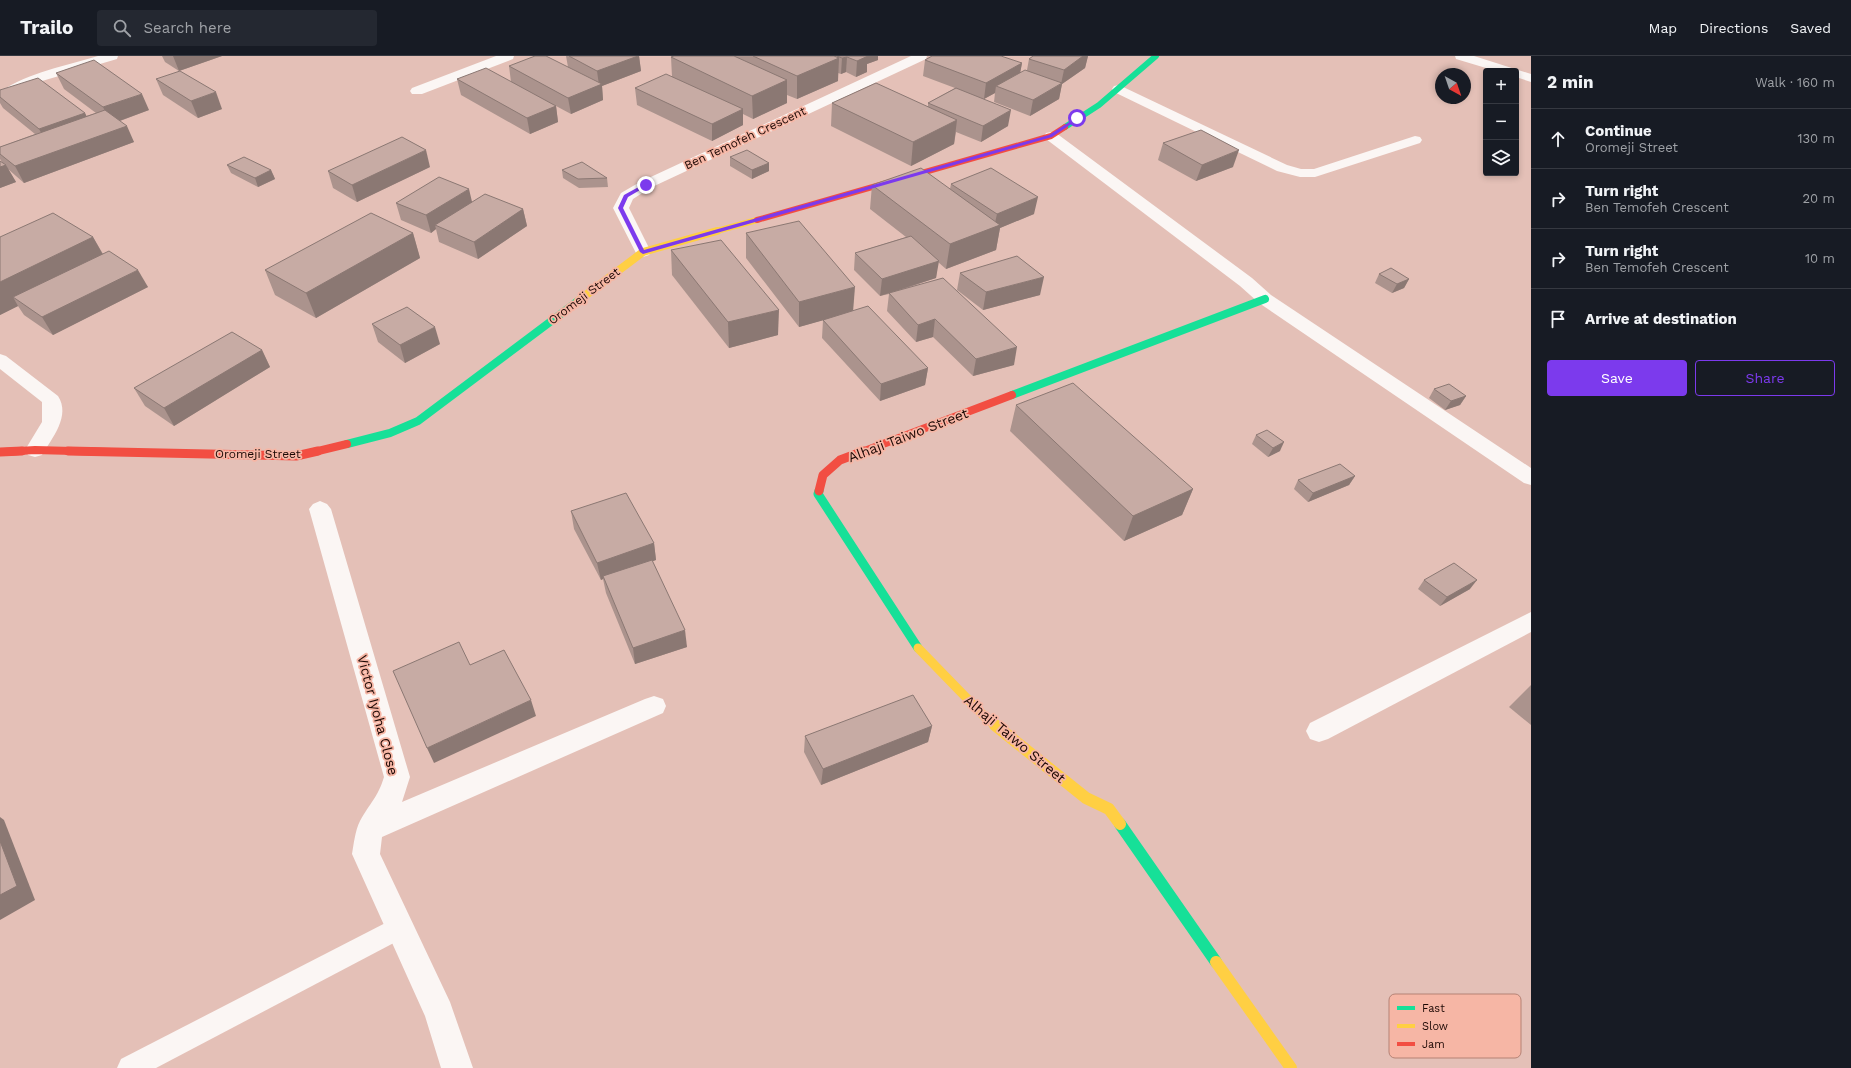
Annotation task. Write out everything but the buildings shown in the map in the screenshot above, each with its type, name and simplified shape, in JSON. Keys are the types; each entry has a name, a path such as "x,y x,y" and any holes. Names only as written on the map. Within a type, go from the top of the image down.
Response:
{"street":[{"path":"0,98 9,90 35,80 112,56"},
{"path":"416,91 508,56"},
{"name":"Ben Temofeh Crescent","path":"643,252 621,208 626,196 646,185 921,56"},
{"name":"Oromeji Street","path":"0,452 35,450 296,456 390,433 418,421 643,252 1051,136 1099,105 1156,56"},
{"path":"1461,56 1499,68"},
{"path":"1519,74 1531,78"},
{"path":"1119,89 1282,168 1300,173 1315,173 1415,140"},
{"path":"1051,136 1246,282 1265,299 1531,478"},
{"name":"Alhaji Taiwo Street","path":"1265,299 840,460 823,475 818,494 915,644 985,717 1086,798 1109,809 1291,1068"},
{"path":"0,360 51,400 52,422 35,450"},
{"name":"Victor Iyoha Close","path":"320,509 397,777 392,796 370,829 366,854 439,1013 457,1068"},
{"path":"1319,731 1531,621"},
{"path":"370,829 654,706"}],"lane":[{"path":"130,1068 399,928"}],"traffic: fast":[{"path":"1065,127 1099,105 1156,56"},
{"path":"1012,395 1265,299"},
{"path":"347,444 390,433 418,421 578,301"},
{"path":"819,491 818,494 918,648"},
{"path":"1120,824 1216,962"}],"traffic: slow":[{"path":"578,301 643,252 757,220"},
{"path":"918,648 985,717 1086,798 1109,809 1120,824"},
{"path":"1216,962 1291,1068"}],"traffic: jam":[{"path":"757,220 1051,136 1065,127"},
{"path":"819,491 823,475 840,460 1012,395"},
{"path":"0,452 35,450 296,456 347,444"}],"route":[{"path":"646,185 626,196 621,208 643,252 1051,136 1077,118"}]}
